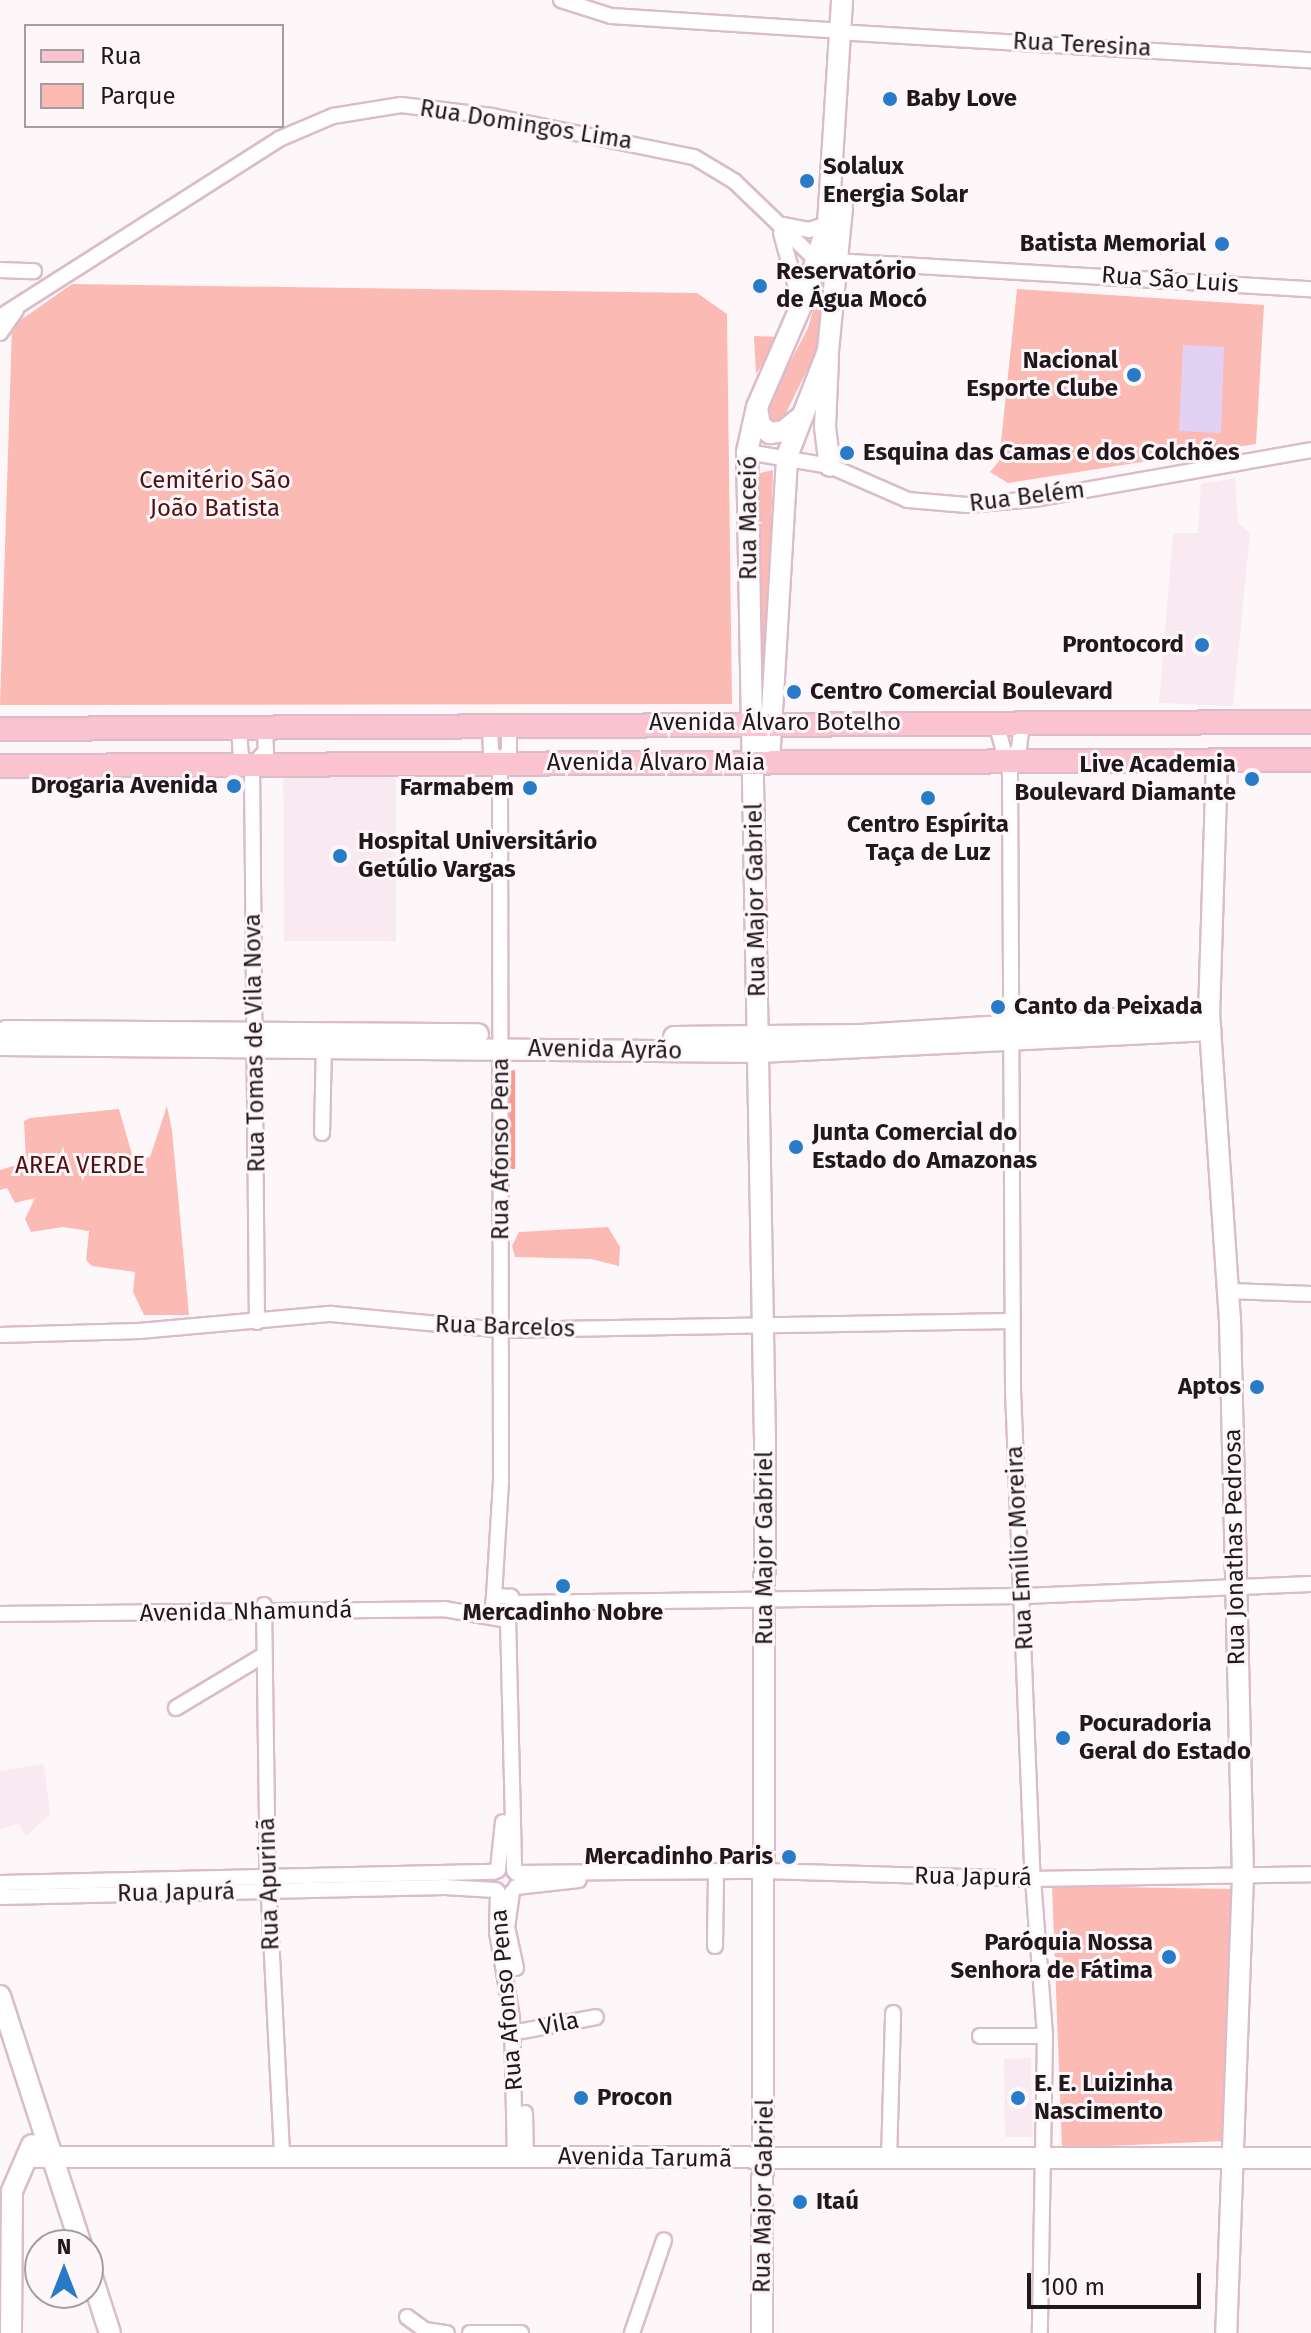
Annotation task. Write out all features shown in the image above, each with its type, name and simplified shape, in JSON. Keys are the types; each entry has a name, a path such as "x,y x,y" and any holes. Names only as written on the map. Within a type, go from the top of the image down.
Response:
{"main road":[{"name":"Avenida Álvaro Botelho","path":"239,729 761,723 1311,722"},
{"path":"0,729 239,729"},
{"name":"Avenida Álvaro Maia","path":"0,766 1311,760"}],"street":[{"name":"Rua Teresina","path":"561,0 611,16 1311,60"},
{"name":"Rua Maceió","path":"761,723 787,456 797,420 828,351 837,262 846,32 842,0"},
{"name":"Rua Maceió","path":"761,762 747,452 757,407 801,306 828,224 846,32 855,0"},
{"name":"Rua Domingos Lima","path":"0,317 279,139 333,116 384,106 465,112 668,149 716,168 816,260"},
{"name":"Rua Domingos Lima","path":"773,219 799,230 828,224"},
{"name":"Rua Domingos Lima","path":"773,219 790,251 801,306"},
{"path":"816,260 837,262"},
{"name":"Rua São Luis","path":"837,262 1311,289"},
{"path":"0,270 34,271"},
{"name":"Rua Domingos Lima","path":"0,333 20,304"},
{"path":"828,351 825,427 830,466"},
{"path":"757,407 760,425 770,433 784,431 797,420"},
{"name":"Rua Belém","path":"747,452 787,456 830,466 908,500 967,505 1034,499 1311,450"},
{"name":"Rua Emílio Moreira","path":"996,723 999,743 1010,762 1012,1321 1033,1879 1045,2036 1046,2160 1040,2333"},
{"name":"Rua Emílio Moreira","path":"1010,762 1019,748 1022,723"},
{"name":"Rua Afonso Pena","path":"500,725 509,751 500,763 502,1598 499,1617 504,1675 509,1884 507,1927 522,2031 521,2156"},
{"name":"Rua Tomas de Vila Nova","path":"239,729 239,751 252,765 257,1322"},
{"name":"Rua Tomas de Vila Nova","path":"252,765 266,751 265,729"},
{"name":"Rua Jonathas Pedrosa","path":"1217,761 1210,1022 1229,1291 1243,1876 1226,2333"},
{"name":"Rua Major Gabriel","path":"761,762 760,1328 765,1600 762,2333"},
{"name":"Avenida Ayrão","path":"10,1045 255,1040 759,1045 1210,1022"},
{"name":"Avenida Ayrão","path":"0,1031 255,1040 324,1048 500,1041"},
{"path":"0,1054 10,1045"},
{"path":"322,1133 324,1048"},
{"path":"1229,1291 1311,1294"},
{"name":"Rua Barcelos","path":"0,1335 360,1314 502,1330 760,1328 1012,1321"},
{"name":"Avenida Nhamundá","path":"0,1614 264,1608 502,1598 765,1600 1024,1596 1311,1584"},
{"path":"499,1617 502,1598"},
{"name":"Avenida Nhamundá","path":"0,1606 444,1609 499,1617"},
{"name":"Rua Apurinã","path":"264,1608 268,1884 282,2156"},
{"path":"176,1708 264,1655"},
{"name":"Rua Afonso Pena","path":"497,1871 503,1816 504,1675"},
{"name":"Rua Japurá","path":"0,1897 497,1871 509,1884"},
{"path":"715,1946 716,1871"},
{"name":"Rua Japurá","path":"0,1883 509,1884 716,1871 1033,1879 1311,1874"},
{"name":"Rua Afonso Pena","path":"514,1983 521,2156"},
{"path":"0,1996 76,2229"},
{"path":"889,2160 893,2013"},
{"name":"Vila","path":"522,2031 596,2017"},
{"path":"980,2036 1045,2036"},
{"path":"11,2333 12,2191 43,2128"},
{"name":"Avenida Tarumã","path":"27,2157 1311,2158"},
{"path":"632,2333 664,2240"},
{"path":"102,2309 110,2333"},
{"path":"407,2317 425,2330 447,2333"},
{"path":"470,2333 521,2333"}],"shaded area":[{"path":"1183,345 1224,347 1221,433 1179,431"},
{"name":"Prontocord","path":"1235,478 1238,523 1250,533 1233,706 1159,703 1173,533 1198,533 1201,484"},
{"name":"Hospital Universitário Getúlio Vargas","path":"283,770 396,770 396,941 284,941"},
{"path":"515,1070 515,1169 512,1169 506,1166 504,1072"},
{"path":"44,1764 50,1814 26,1836 18,1823 0,1830 0,1771"},
{"name":"E. E. Luizinha Nascimento","path":"1031,2058 1033,2137 1005,2137 1004,2059"}],"green space":[{"path":"835,231 818,348 782,421 770,422 766,408 808,328"},
{"name":"Cemitério São João Batista","path":"72,284 697,293 727,314 732,704 0,705 12,326"},
{"name":"Nacional Esporte Clube","path":"1017,289 1264,305 1256,444 1008,483 990,472 999,461"},
{"path":"754,336 780,337 756,374"},
{"path":"773,470 765,717 759,717 756,474"},
{"name":"AREA VERDE","path":"167,1106 172,1130 189,1315 144,1315 133,1292 135,1272 92,1266 86,1260 89,1231 63,1227 31,1232 25,1219 35,1198 15,1203 7,1188 0,1190 0,1170 26,1162 24,1121 119,1109 133,1158 150,1157"},
{"path":"608,1227 620,1247 619,1266 591,1259 515,1257 512,1246 519,1232"},
{"path":"1052,1886 1231,1889 1224,2141 1062,2148"}],"place":[{"name":"Baby Love","path":"890,99"},
{"name":"Solalux Energia Solar","path":"807,181"},
{"name":"Batista Memorial","path":"1222,244"},
{"name":"Reservatório de Água Mocó","path":"760,286"},
{"name":"Nacional Esporte Clube","path":"1134,375"},
{"name":"Esquina das Camas e dos Colchões","path":"847,453"},
{"name":"Prontocord","path":"1202,645"},
{"name":"Centro Comercial Boulevard","path":"794,692"},
{"name":"Live Academia Boulevard Diamante","path":"1252,779"},
{"name":"Drogaria Avenida","path":"234,786"},
{"name":"Farmabem","path":"530,788"},
{"name":"Centro Espírita Taça de Luz","path":"928,798"},
{"name":"Hospital Universitário Getúlio Vargas","path":"340,856"},
{"name":"Canto da Peixada","path":"998,1007"},
{"name":"Junta Comercial do Estado do Amazonas","path":"796,1147"},
{"name":"Aptos","path":"1257,1387"},
{"name":"Mercadinho Nobre","path":"563,1586"},
{"name":"Pocuradoria Geral do Estado","path":"1063,1738"},
{"name":"Mercadinho Paris","path":"789,1857"},
{"name":"Paróquia Nossa Senhora de Fátima","path":"1169,1957"},
{"name":"Procon","path":"581,2098"},
{"name":"E. E. Luizinha Nascimento","path":"1018,2098"},
{"name":"Itaú","path":"800,2202"}]}
